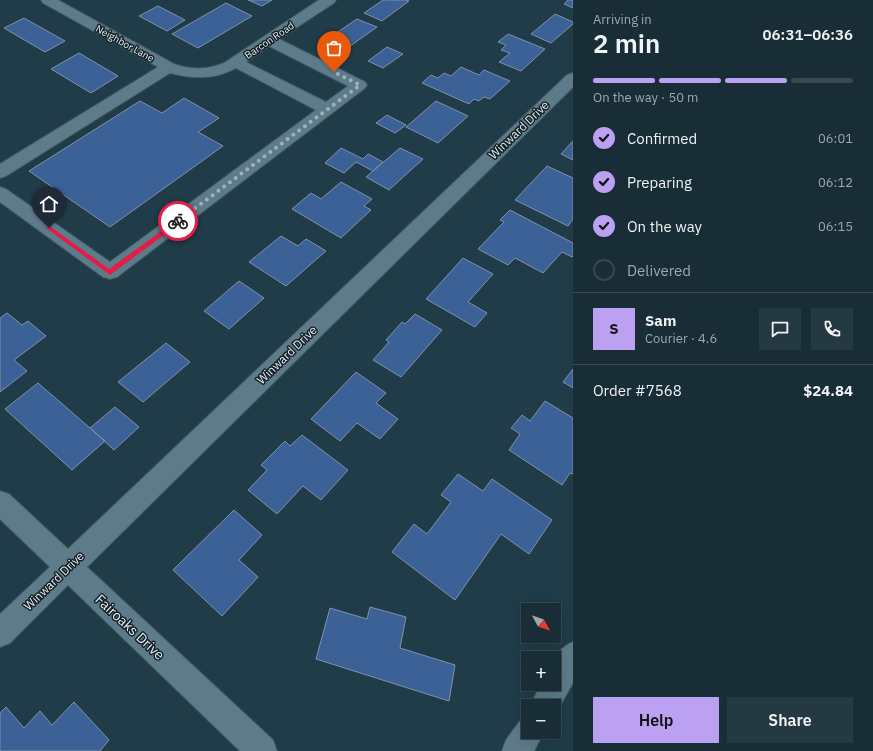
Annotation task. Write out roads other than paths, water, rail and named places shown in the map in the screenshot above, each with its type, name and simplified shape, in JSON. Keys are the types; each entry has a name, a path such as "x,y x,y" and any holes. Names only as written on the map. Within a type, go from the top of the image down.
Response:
{"street":[{"name":"Neighbor Lane","path":"48,0 169,67 181,72 206,73"},
{"name":"Barcon Road","path":"206,73 223,69 235,62 329,0"},
{"path":"0,193 110,272 360,85 269,40"},
{"path":"235,62 327,109"},
{"path":"0,172 169,67"},
{"name":"Winward Drive","path":"0,633 573,78"},
{"name":"Fairoaks Drive","path":"0,502 262,751"},
{"path":"548,699 573,656"},
{"path":"517,751 525,739"}]}
